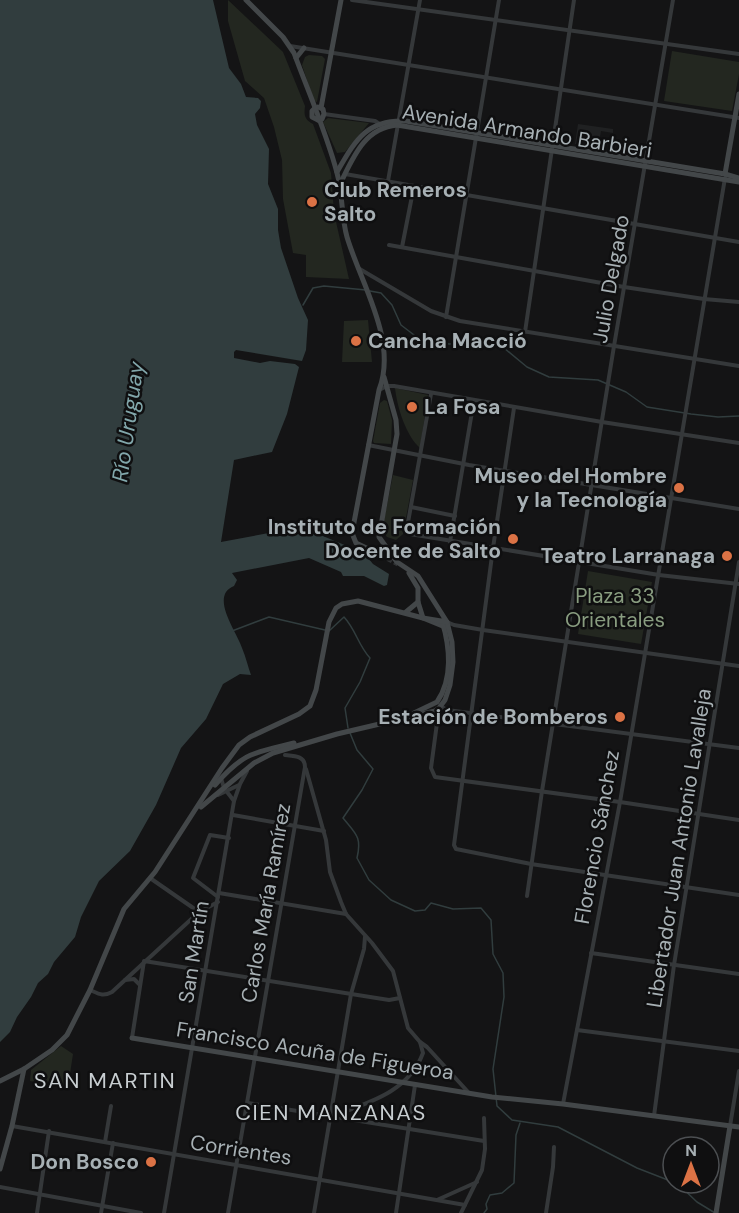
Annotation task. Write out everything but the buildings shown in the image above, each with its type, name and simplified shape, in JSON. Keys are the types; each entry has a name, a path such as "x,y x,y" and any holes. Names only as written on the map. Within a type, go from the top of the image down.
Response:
{"street":[{"path":"246,0 290,46 323,117 318,120"},
{"path":"341,0 324,100 320,110 311,115 318,120 337,172 344,225 385,351 384,377 379,390 352,533 356,543 381,555"},
{"path":"352,0 739,54"},
{"path":"388,181 420,0"},
{"path":"446,317 499,0"},
{"path":"525,332 532,271 574,0"},
{"name":"Julio Delgado","path":"527,896 553,722 673,0"},
{"path":"290,46 737,118"},
{"path":"296,58 304,48"},
{"path":"725,177 737,118 739,94"},
{"path":"320,110 381,126"},
{"name":"Avenida Armando Barbieri","path":"337,172 359,138 369,129 398,123 739,180"},
{"name":"Avenida Armando Barbieri","path":"340,185 363,142 381,126"},
{"path":"332,159 346,157"},
{"path":"332,159 341,165 345,174 739,242"},
{"name":"Florencio Sánchez","path":"563,1104 620,801 725,177"},
{"path":"402,247 414,186"},
{"path":"390,245 624,287 739,302"},
{"path":"358,268 431,311 446,317 739,366"},
{"path":"384,377 397,427 379,537 397,562 418,576 445,624 452,652 449,692 438,707 431,768 435,777 620,801 739,820"},
{"path":"379,390 387,386 739,443"},
{"path":"431,394 407,528 410,534 659,575 737,584"},
{"path":"377,401 384,398 391,401"},
{"path":"450,542 474,400"},
{"path":"514,408 454,845 461,852 739,895"},
{"path":"368,446 463,464 739,509"},
{"path":"411,507 455,516"},
{"name":"Libertador Juan Antonio Lavalleja","path":"654,1116 674,965 739,562"},
{"path":"409,573 418,588 418,602 423,618"},
{"path":"207,797 222,768 244,740 299,714 310,706 316,690 329,622 336,608 350,602 368,602 445,624 739,666"},
{"path":"406,612 418,602"},
{"path":"226,789 249,767 273,753 438,707 739,748"},
{"path":"0,1082 24,1069 60,1043 67,1035 90,990 124,909 150,878 221,778 246,756 328,737"},
{"path":"285,755 301,758 304,761 324,831 330,872 346,914 393,971 408,1028 470,1094"},
{"name":"San Martín","path":"164,1213 234,801 249,767"},
{"name":"Carlos María Ramírez","path":"228,1213 305,767"},
{"path":"222,768 221,778 234,801"},
{"path":"207,797 240,784"},
{"path":"233,815 324,831"},
{"path":"229,838 210,835 193,878 219,895 346,914"},
{"path":"150,878 199,912"},
{"path":"90,990 100,995 112,992 199,912 218,902"},
{"path":"314,1213 351,994 364,949 365,937"},
{"path":"591,953 739,974"},
{"path":"144,961 389,1000 400,998"},
{"path":"132,1038 144,961"},
{"path":"124,980 134,979 140,986"},
{"path":"577,1030 739,1052"},
{"name":"Francisco Acuña de Figueroa","path":"132,1038 470,1094 739,1127"},
{"path":"330,1117 377,1100 392,1092 420,1062 423,1053 420,1042"},
{"path":"0,1169 24,1069"},
{"path":"716,1213 739,1071"},
{"path":"396,1213 415,1085"},
{"path":"248,1103 484,1141"},
{"path":"105,1142 111,1106"},
{"path":"461,1213 477,1182 484,1159 484,1118"},
{"name":"Corrientes","path":"12,1126 465,1205"},
{"path":"37,1213 49,1131"},
{"path":"101,1213 113,1143"},
{"path":"546,1213 554,1147"},
{"path":"437,1201 477,1182"},
{"path":"0,1187 141,1213"}],"shaded area":[{"path":"578,124 613,129 613,133 601,131 598,148 575,144"}],"green space":[{"path":"228,0 283,52 305,106 305,116 313,124 331,173 334,213 349,279 306,277 306,255 293,253 283,199 282,160 274,127 264,98 245,81 228,21"},
{"path":"672,51 739,62 732,111 664,101"},
{"path":"322,56 325,59 317,102 314,101 302,65 305,57"},
{"path":"328,118 369,123 345,152 337,153 323,122"},
{"name":"Cancha Macció","path":"368,320 372,362 342,362 344,321"},
{"path":"395,388 428,395 420,448 410,436 403,421"},
{"path":"387,401 392,420 391,444 374,443 373,441 380,403"},
{"path":"393,475 413,480 403,534 396,540 387,537 382,530"},
{"name":"Plaza 33 Orientales","path":"588,571 652,582 641,644 578,634"},
{"path":"61,1046 73,1054 68,1087 30,1081 31,1070"}],"water":[{"name":"Río Uruguay","path":"0,0 213,0 229,68 241,84 246,97 258,98 261,101 260,108 255,114 257,125 269,149 268,184 278,209 281,248 308,320 306,350 302,361 236,350 234,352 234,358 260,363 270,361 295,364 299,367 287,414 272,452 234,460 221,542 301,527 364,553 373,564 389,574 387,585 384,586 364,576 343,576 341,572 309,558 232,573 237,580 234,586 227,591 224,606 251,675 240,674 223,684 206,719 181,748 156,805 130,851 99,881 81,917 75,937 54,962 48,974 38,983 10,1032 0,1042"}],"waterway":[{"path":"303,305 313,288 324,286 366,290"},
{"path":"370,291 381,293 392,305 401,325 418,338 449,344 482,343 504,348 527,367 549,377 598,380 626,392 647,407 718,417 739,416"},
{"path":"232,631 269,617 325,630"},
{"path":"329,631 344,617 370,658 345,708 348,728"},
{"path":"350,733 357,750 373,769 343,818 357,836 359,845 357,858 369,880 391,900 415,911 425,910 431,903 453,909 481,908 491,920 493,954 503,973 504,997 493,1069 497,1106 512,1120 558,1127 637,1168 661,1177"},
{"path":"484,1213 490,1195 502,1193 514,1183 516,1135 520,1123"},
{"path":"690,1195 715,1213"}],"tunnel":[{"path":"381,555 398,564"}],"place":[{"name":"Club Remeros Salto","path":"312,202"},
{"name":"Cancha Macció","path":"356,341"},
{"name":"La Fosa","path":"412,407"},
{"name":"Museo del Hombre y la Tecnología","path":"679,488"},
{"name":"Instituto de Formación Docente de Salto","path":"513,539"},
{"name":"Teatro Larranaga","path":"727,556"},
{"name":"Estación de Bomberos","path":"620,717"},
{"name":"Don Bosco","path":"151,1162"}],"district":[{"name":"SAN MARTIN","path":"105,1080"},
{"name":"CIEN MANZANAS","path":"331,1112"}]}
